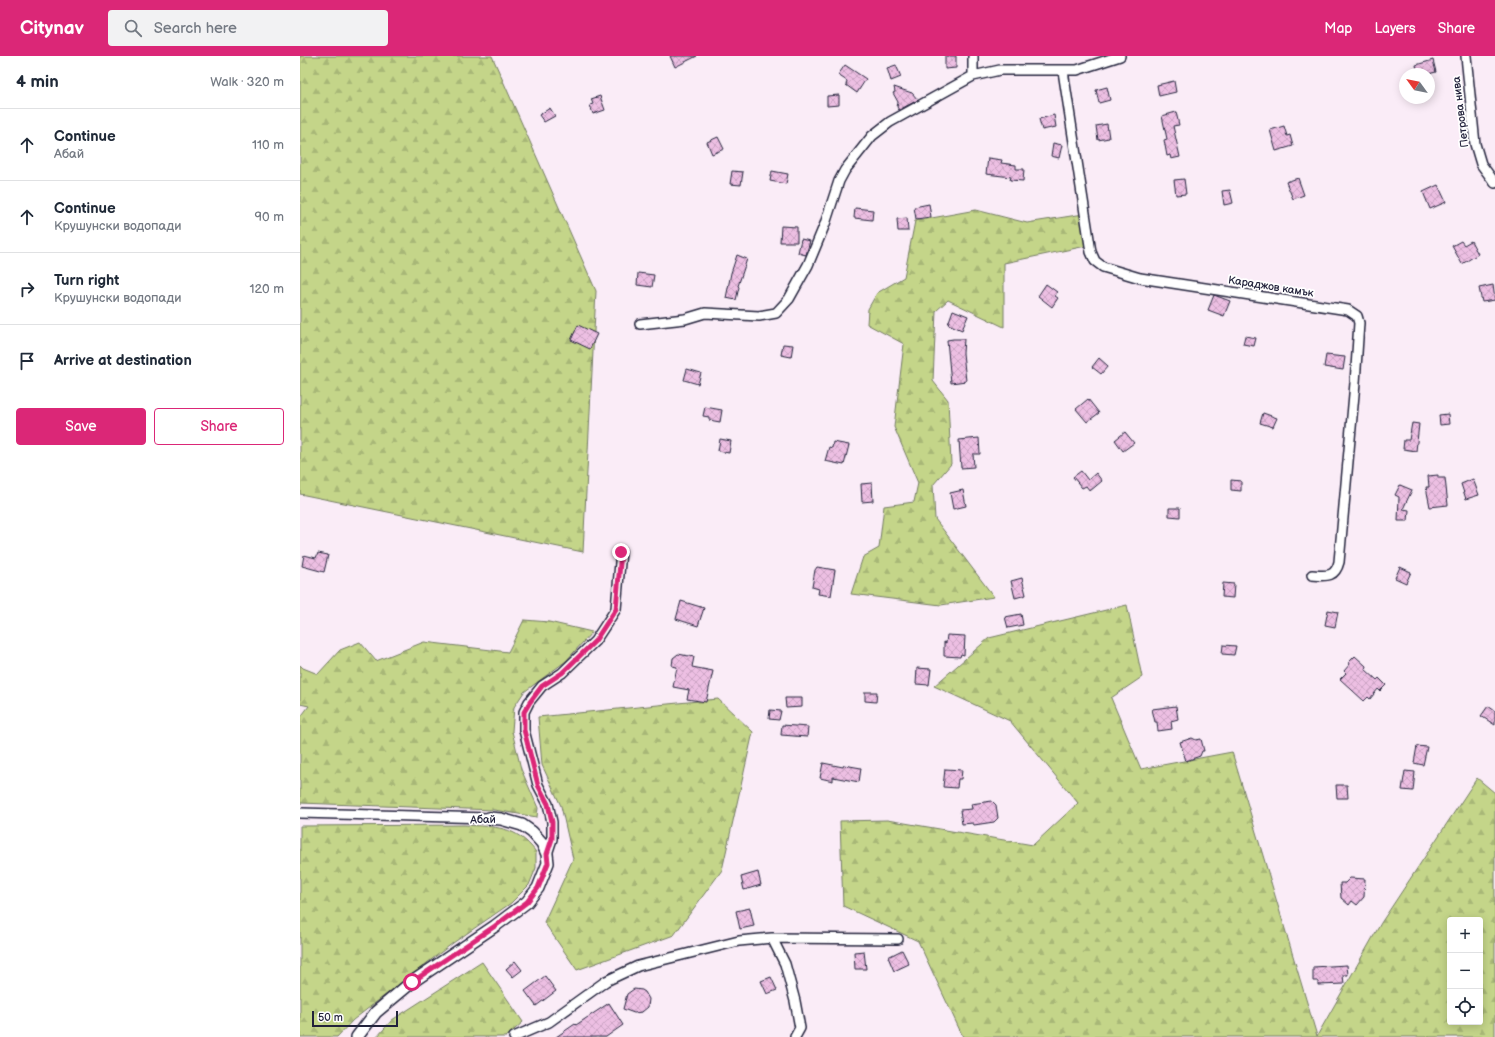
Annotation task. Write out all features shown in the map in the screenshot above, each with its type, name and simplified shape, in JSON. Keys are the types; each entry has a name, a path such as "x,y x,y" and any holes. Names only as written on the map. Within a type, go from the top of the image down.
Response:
{"street":[{"path":"973,56 973,76"},
{"path":"640,324 685,319 705,313 759,316 776,313 789,299 808,265 825,224 839,181 849,164 872,136 890,122 973,76 1000,70 1077,70 1120,56"},
{"name":"Петрова нива","path":"1466,56 1475,144 1481,164 1495,183"},
{"name":"Караджов камък","path":"1063,71 1091,252 1095,261 1103,267 1140,278 1348,310 1357,316 1359,323 1355,383 1339,562 1337,568 1332,574 1326,576 1312,575"},
{"path":"357,1037 376,1012 412,982 495,926 527,902 538,888 548,863 547,854 552,839 552,822 548,804 538,785 524,730 524,712 542,686 562,673 595,641 616,609 621,552"},
{"name":"Абай","path":"300,813 501,818 522,825 532,832 542,843 547,854"},
{"path":"772,938 785,964 795,1001 800,1028 794,1037"},
{"path":"514,1037 549,1022 606,981 638,966 739,941 772,938 898,939"}],"green space":[{"path":"300,56 492,56 596,291 583,552 300,494"},
{"path":"976,210 1027,223 1090,213 1091,245 1004,263 1004,327 948,300 936,311 933,381 948,400 951,464 933,485 935,519 994,597 941,605 851,594 863,557 879,548 884,506 914,502 918,483 894,427 904,344 867,324 868,309 877,293 904,277 915,221"},
{"path":"1127,605 1142,677 1111,698 1141,769 1232,752 1317,1036 1381,923 1477,778 1495,793 1495,1037 963,1037 918,941 843,906 840,821 887,820 1033,845 1078,803 1010,721 934,686 989,638"},
{"path":"524,620 549,622 592,632 566,661 524,692 514,707 512,731 521,769 538,808 537,817 494,810 300,803 300,718 309,706 300,704 300,665 303,668 318,674 340,650 360,642 376,661 424,642 508,652"},
{"path":"718,699 753,732 722,870 674,935 577,970 544,922 573,859 561,806 542,765 538,717"},
{"path":"464,825 504,829 512,832 528,843 536,852 536,868 529,885 511,903 453,943 353,1020 337,1037 300,1037 300,826"},
{"path":"482,962 523,1022 506,1037 377,1037 392,1020"}],"building":[{"path":"670,56 697,56 675,67"},
{"path":"945,56 956,56 956,68 945,69"},
{"path":"1433,60 1435,68 1417,68 1416,65"},
{"path":"845,65 866,79 857,93 846,85 847,81 838,75"},
{"path":"896,65 901,77 891,81 887,68"},
{"path":"1174,81 1176,92 1159,96 1157,85"},
{"path":"894,87 912,93 918,100 899,110 897,107 898,102 893,93 895,92"},
{"path":"1107,87 1110,100 1099,103 1096,90"},
{"path":"839,95 839,105 827,106 827,96"},
{"path":"600,96 605,110 593,114 590,105 593,104 591,99"},
{"path":"550,108 555,116 544,122 539,115"},
{"path":"1176,112 1179,125 1173,126 1180,157 1171,159 1170,155 1167,156 1164,140 1167,139 1162,116"},
{"path":"1054,115 1056,127 1042,130 1039,119"},
{"path":"1107,124 1109,138 1098,140 1096,126"},
{"path":"1284,126 1287,136 1290,135 1293,146 1276,151 1270,130"},
{"path":"718,137 724,149 712,154 707,142"},
{"path":"1053,143 1062,145 1059,158 1051,156"},
{"path":"988,158 1002,160 1001,163 1016,165 1016,169 1024,169 1023,181 1010,180 1011,177 986,174"},
{"path":"732,171 743,172 741,185 730,184"},
{"path":"772,171 788,174 786,184 770,181"},
{"path":"1298,178 1304,195 1293,199 1286,182"},
{"path":"1184,179 1186,194 1176,195 1174,180"},
{"path":"1438,185 1446,202 1430,209 1423,192"},
{"path":"1230,190 1233,203 1224,205 1222,191"},
{"path":"929,204 931,217 916,219 914,207"},
{"path":"855,208 873,210 872,220 854,218"},
{"path":"907,218 908,231 898,231 897,219"},
{"path":"781,226 797,227 797,242 780,242"},
{"path":"801,239 810,241 806,255 798,253"},
{"path":"1461,241 1464,245 1471,241 1478,254 1462,264 1452,246"},
{"path":"737,255 747,259 738,286 736,300 726,298 731,273"},
{"path":"638,273 654,275 652,287 637,285"},
{"path":"1046,284 1057,292 1055,296 1058,298 1052,307 1038,296"},
{"path":"1493,285 1495,300 1482,302 1479,288"},
{"path":"1214,295 1230,301 1224,316 1208,310"},
{"path":"953,310 968,316 962,330 948,324"},
{"path":"578,325 597,334 590,349 571,340"},
{"path":"1245,336 1256,338 1254,346 1243,344"},
{"path":"964,339 963,353 966,381 951,383 947,340"},
{"path":"783,344 793,345 791,357 781,355"},
{"path":"1326,355 1345,357 1343,370 1324,367"},
{"path":"1099,358 1108,366 1101,374 1092,367"},
{"path":"687,369 701,373 698,384 684,380"},
{"path":"1088,399 1099,413 1087,422 1076,409"},
{"path":"705,407 722,410 720,422 709,420 709,417 703,416"},
{"path":"1263,413 1277,418 1273,427 1260,423"},
{"path":"1448,414 1449,424 1440,425 1439,415"},
{"path":"1412,423 1419,424 1416,451 1403,449 1404,440 1409,440"},
{"path":"1125,432 1134,443 1123,451 1115,440"},
{"path":"979,438 980,454 973,454 974,467 961,468 959,440"},
{"path":"720,439 731,441 729,453 718,451"},
{"path":"833,442 849,445 844,465 825,461 829,447 832,448"},
{"path":"1081,471 1088,480 1096,473 1102,481 1090,491 1086,486 1082,488 1073,477"},
{"path":"1438,475 1438,478 1445,478 1448,505 1430,507 1426,487 1429,487 1428,476"},
{"path":"1473,479 1479,495 1466,499 1461,484"},
{"path":"1231,480 1241,481 1241,491 1231,490"},
{"path":"872,483 873,501 862,502 861,484"},
{"path":"1400,485 1412,490 1403,509 1409,510 1408,521 1398,521 1399,497 1395,495"},
{"path":"963,490 966,506 953,509 950,493"},
{"path":"1169,508 1180,508 1180,517 1169,516"},
{"path":"318,553 328,555 324,572 302,566 304,555 316,558"},
{"path":"817,567 835,570 831,596 818,594 819,589 812,587 815,570"},
{"path":"1400,567 1411,572 1406,583 1395,578"},
{"path":"1022,578 1026,595 1015,598 1011,581"},
{"path":"1223,583 1234,584 1233,598 1222,597"},
{"path":"681,601 704,608 698,626 676,619"},
{"path":"1328,610 1338,612 1335,627 1325,625"},
{"path":"1021,614 1023,625 1008,628 1005,617"},
{"path":"947,635 965,636 964,655 961,654 960,657 944,656 944,642 946,643"},
{"path":"1223,645 1236,646 1234,655 1222,654"},
{"path":"678,654 694,657 692,667 713,671 706,702 687,699 689,690 673,687 677,667 672,666 673,658"},
{"path":"1355,656 1366,666 1365,669 1377,680 1379,678 1386,685 1380,691 1378,689 1370,699 1368,697 1364,701 1340,679 1346,673 1344,671 1350,664 1349,662"},
{"path":"917,668 931,669 929,685 916,684"},
{"path":"865,692 877,692 876,702 865,701"},
{"path":"785,698 802,698 802,707 786,708"},
{"path":"1176,706 1178,719 1171,721 1172,729 1158,731 1157,722 1155,722 1152,709"},
{"path":"1488,706 1495,711 1495,725 1481,716"},
{"path":"770,710 781,711 779,720 769,719"},
{"path":"782,725 808,727 807,737 781,735"},
{"path":"1192,738 1196,740 1201,739 1204,751 1202,751 1200,756 1186,761 1180,742"},
{"path":"1417,746 1427,747 1423,765 1414,763"},
{"path":"823,763 843,767 844,765 861,768 859,782 833,777 833,781 820,778"},
{"path":"945,769 962,770 961,779 958,779 957,788 943,787"},
{"path":"1405,771 1415,772 1413,791 1402,790"},
{"path":"1336,785 1347,785 1348,798 1337,798"},
{"path":"992,801 996,805 998,818 994,822 974,825 973,823 962,824 960,810 972,809 971,804"},
{"path":"758,872 761,885 744,890 741,877"},
{"path":"1350,878 1365,879 1364,897 1357,905 1352,901 1349,905 1341,898 1340,883 1345,883"},
{"path":"750,908 754,926 740,929 736,911"},
{"path":"902,950 909,964 894,971 888,957"},
{"path":"864,951 866,969 855,969 854,952"},
{"path":"515,961 522,970 513,977 506,969"},
{"path":"1347,965 1348,975 1343,975 1344,984 1318,985 1318,981 1313,981 1313,967"},
{"path":"545,976 556,991 536,1006 525,991"},
{"path":"771,977 777,990 767,994 761,981"},
{"path":"634,989 645,992 649,999 648,1007 642,1012 634,1013 623,1009 627,994"},
{"path":"609,1003 623,1025 606,1037 556,1037 575,1024 576,1025"}],"route":[{"path":"412,982 495,926 527,902 538,888 548,863 547,854 552,839 552,822 548,804 538,785 524,730 524,712 542,686 562,673 595,641 616,609 621,552"}]}
